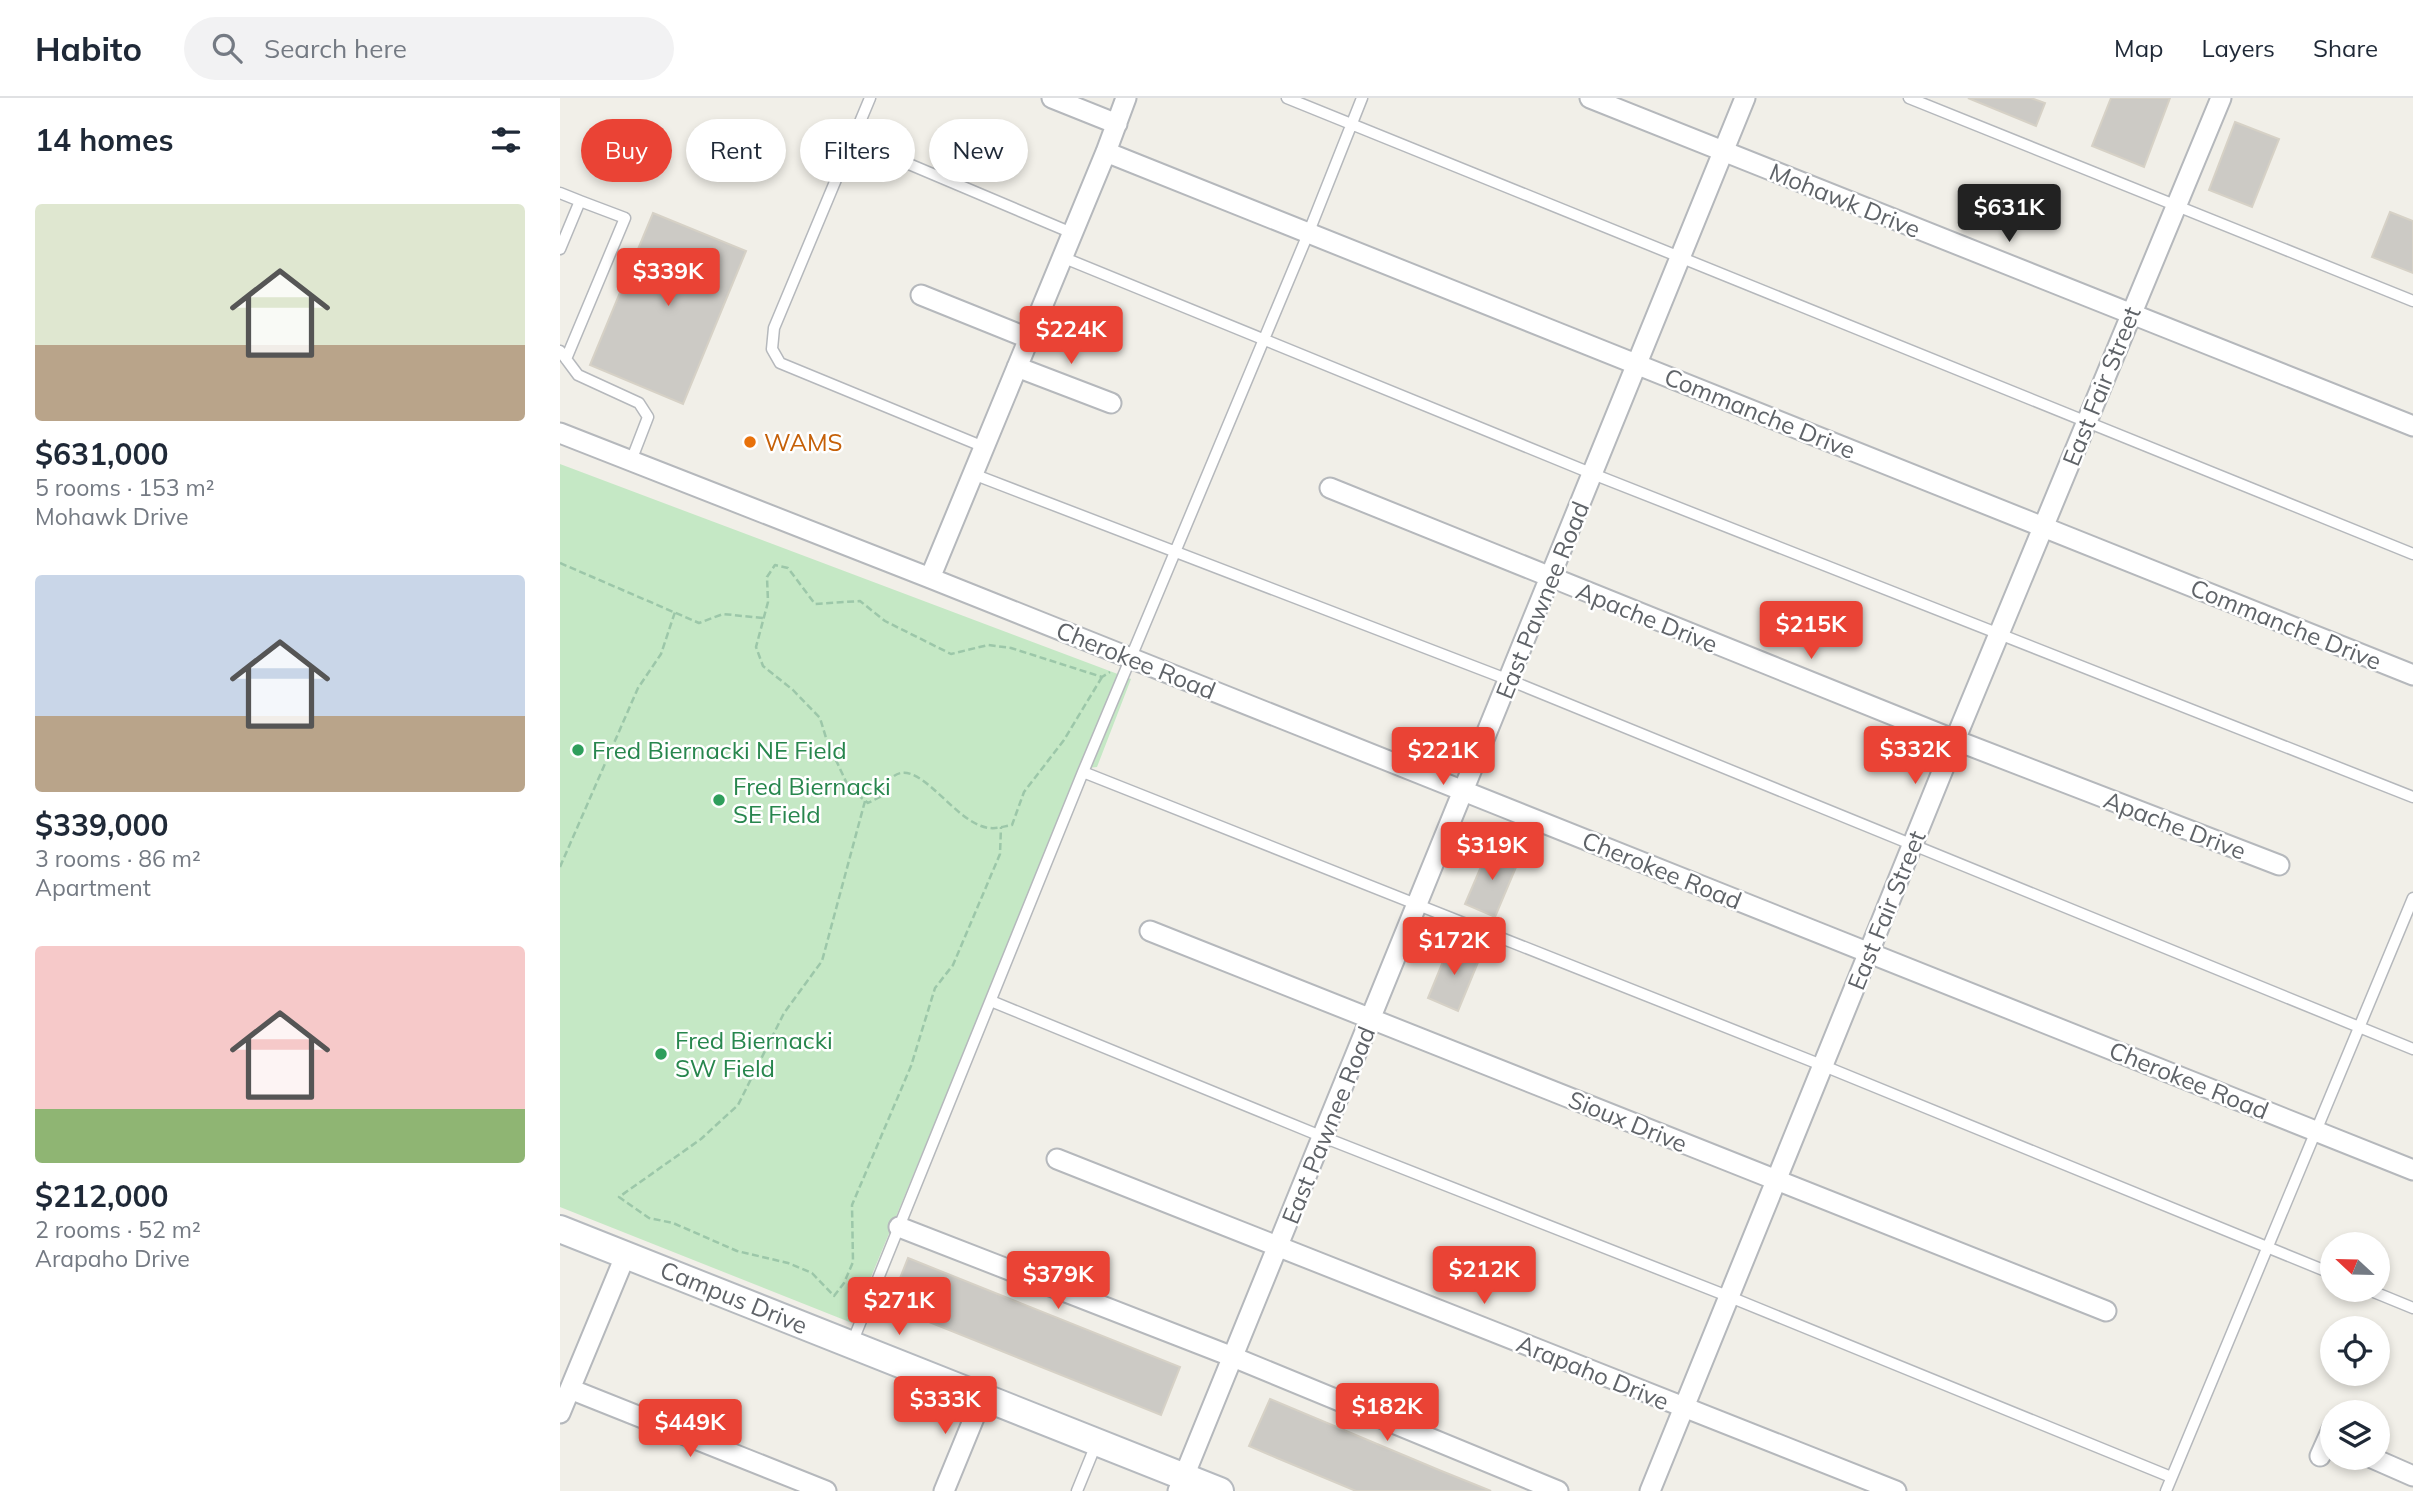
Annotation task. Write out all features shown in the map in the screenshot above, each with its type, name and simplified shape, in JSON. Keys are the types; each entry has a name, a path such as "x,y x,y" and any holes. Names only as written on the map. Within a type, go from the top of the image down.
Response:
{"main road":[{"name":"Campus Drive","path":"560,1228 1097,1442 1181,1484 1220,1491"}],"street":[{"path":"1052,98 1117,124"},
{"path":"930,578 1126,98"},
{"name":"Mohawk Drive","path":"1590,98 2413,426"},
{"name":"East Pawnee Road","path":"1181,1484 1745,98"},
{"name":"East Fair Street","path":"1650,1491 1955,740 2221,98"},
{"name":"Commanche Drive","path":"1106,152 2413,675"},
{"path":"921,295 1028,338"},
{"path":"1017,367 1111,403"},
{"name":"Cherokee Road","path":"560,433 2413,1170"},
{"name":"Apache Drive","path":"1330,488 1955,740 2279,864"},
{"name":"Sioux Drive","path":"1150,931 2106,1311"},
{"name":"Arapaho Drive","path":"1057,1158 1896,1491"},
{"path":"899,1227 1233,1357 1558,1491"},
{"path":"560,1413 626,1254"},
{"path":"570,1389 826,1491"},
{"path":"944,1491 983,1396"},
{"path":"2390,1466 2413,1476"}],"lane":[{"path":"861,119 870,98"},
{"path":"1287,98 2413,554"},
{"path":"851,1343 1083,772 1308,234 1362,98"},
{"path":"1909,98 2413,301"},
{"path":"915,167 1072,233"},
{"path":"835,182 774,328 772,349 780,363 984,447"},
{"path":"560,193 625,218 563,355 578,375 639,403 648,417 631,461"},
{"path":"560,249 580,201"},
{"path":"1062,257 1593,474 2413,797"},
{"path":"973,474 1509,681 2413,1049"},
{"path":"1083,772 1824,1066 2320,1269"},
{"path":"2166,1491 2413,898"},
{"path":"991,1001 2171,1477"},
{"path":"2390,1299 2413,1308"},
{"path":"1077,1491 1097,1442"}],"path":[{"path":"560,563 699,623 723,614 764,618"},
{"path":"1102,677 1011,648 988,645 951,654 885,621 860,601 815,604 788,568 775,565 767,577 768,601 756,647 763,666 793,690 820,718 827,741 849,788 868,803 880,797 887,781 903,772 914,772 964,817 989,828 1012,825 1024,792 1064,740 1102,677 1130,658"},
{"path":"560,867 638,688 661,654 675,612"},
{"path":"865,801 822,961 784,1013 737,1105 701,1139 619,1197 649,1218 673,1223 737,1251 788,1263 812,1273 834,1296 844,1283 853,1262 852,1205 911,1066 935,988 953,965 1000,854 1001,827"}],"green space":[{"path":"560,464 1131,679 1097,767 1081,769 852,1323 560,1207"}],"building":[{"path":"1968,98 2031,98 2045,103 2036,126"},
{"path":"2111,98 2170,98 2144,167 2092,146"},
{"path":"2235,122 2279,139 2252,207 2209,190"},
{"path":"2390,212 2413,221 2413,273 2372,257"},
{"path":"653,213 746,251 683,404 590,365"},
{"path":"1489,848 1519,860 1495,917 1465,904"},
{"path":"1451,942 1481,955 1458,1011 1428,998"},
{"path":"908,1258 1180,1367 1161,1415 889,1306"},
{"path":"1270,1399 1491,1491 1356,1491 1249,1446"}],"place":[{"name":"WAMS","path":"750,442"},
{"name":"Fred Biernacki NE Field","path":"578,750"},
{"name":"Fred Biernacki SE Field","path":"719,800"},
{"name":"Fred Biernacki SW Field","path":"661,1054"}]}
